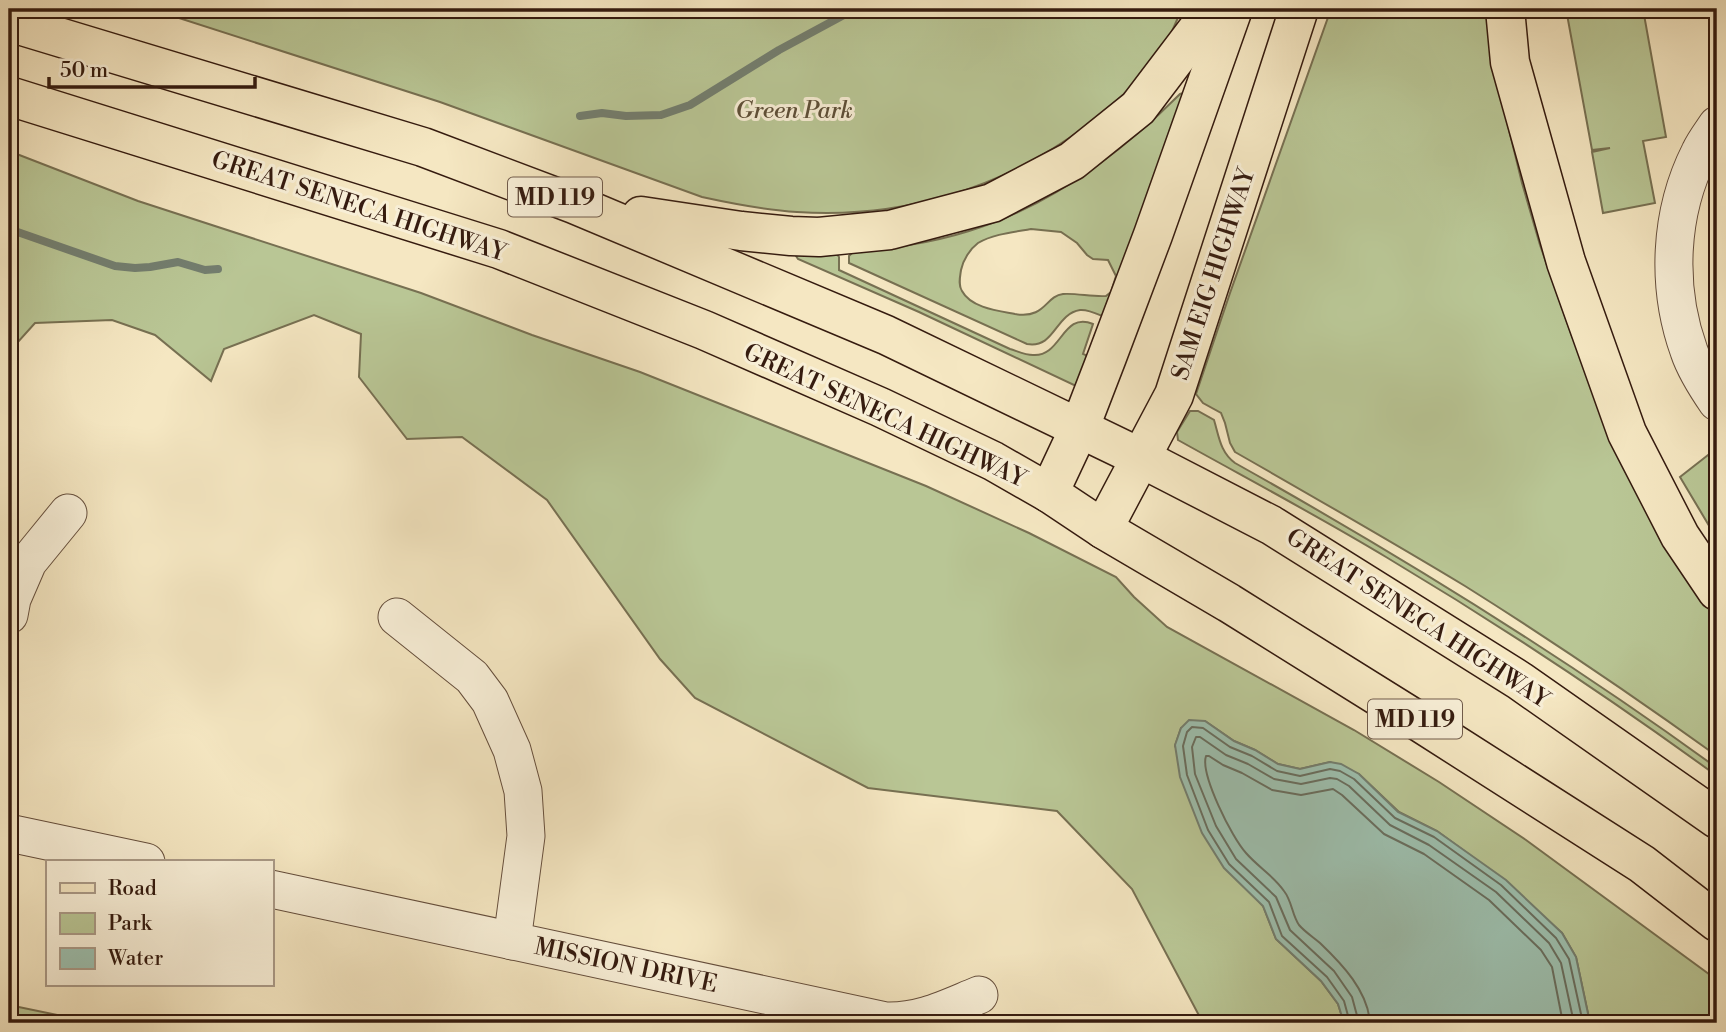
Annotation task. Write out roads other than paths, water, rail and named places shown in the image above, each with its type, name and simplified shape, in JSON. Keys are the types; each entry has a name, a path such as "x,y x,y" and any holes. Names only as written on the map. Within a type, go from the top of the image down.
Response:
{"main road":[{"path":"574,204 741,231 819,237 890,230 992,203 1072,161 1138,108 1213,9"},
{"path":"1049,493 1080,428 1153,235 1233,9"},
{"name":"SAM EIG HIGHWAY","path":"1103,530 1174,395 1299,9"},
{"path":"1505,9 1510,62 1562,248 1627,433 1680,536 1717,591"},
{"name":"GREAT SENECA HIGHWAY","path":"9,22 424,147 574,204 886,335 1141,458 1271,525 1520,681 1717,818"},
{"name":"GREAT SENECA HIGHWAY","path":"9,96 499,249 704,331 867,402 993,461 1049,493 1103,530 1241,610 1642,864 1717,922"}],"street":[{"path":"1717,125 1700,152 1683,195 1673,246 1676,303 1689,351 1717,402"},
{"path":"9,615 12,598 28,562 68,513"},
{"path":"397,617 471,677 490,701 512,750 523,791 526,836 512,941"},
{"path":"9,833 137,860"},
{"name":"MISSION DRIVE","path":"273,889 886,1021 924,1017 979,995"}],"water":[{"path":"1189,720 1205,721 1234,741 1278,764 1300,769 1330,762 1341,764 1359,774 1398,812 1437,831 1506,880 1562,933 1576,957 1590,1023 1344,1023 1338,1004 1321,981 1276,939 1263,906 1224,868 1202,833 1180,777 1175,745 1181,728"}],"waterway":[{"path":"580,116 602,113 626,116 661,115 690,105 779,50 855,9"},
{"path":"9,229 115,266 135,268 178,262 205,270 218,269"}],"park label":[{"name":"Green Park","path":"794,110"}]}
